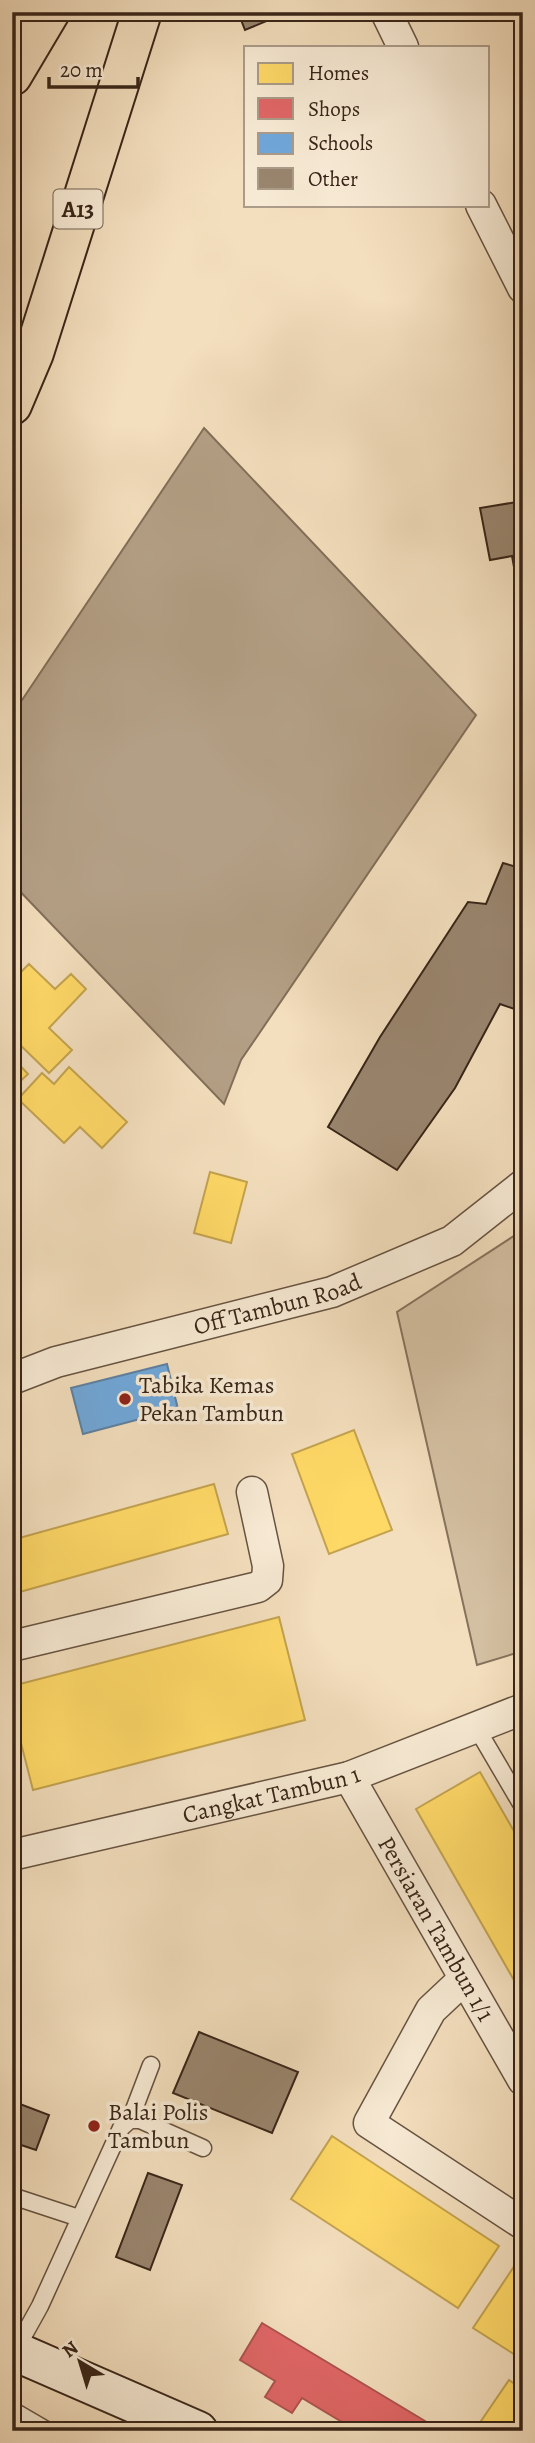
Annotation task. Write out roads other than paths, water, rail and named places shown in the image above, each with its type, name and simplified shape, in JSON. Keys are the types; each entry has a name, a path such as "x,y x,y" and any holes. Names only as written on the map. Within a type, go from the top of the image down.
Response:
{"main road":[{"path":"12,76 50,12"},
{"name":"A13","path":"12,405 34,353 142,12"},
{"path":"12,320 54,284"},
{"path":"14,2351 198,2431"}],"street":[{"path":"386,12 403,46"},
{"path":"482,206 523,288"},
{"name":"Off Tambun Road","path":"12,1379 56,1362 332,1292 452,1241 523,1185"},
{"path":"12,1646 258,1587 267,1580 268,1566 252,1492"},
{"name":"Cangkat Tambun 1","path":"12,1855 349,1777 523,1709"},
{"name":"Persiaran Tambun 1/1","path":"349,1777 523,2080"},
{"path":"464,1979 431,2010 369,2123 523,2224"}],"lane":[{"path":"476,1727 523,1807"},
{"path":"14,2351 40,2306 121,2128 131,2120 151,2065"},
{"path":"131,2120 140,2120 203,2148"},
{"path":"12,2196 79,2218"},
{"path":"12,2410 48,2431"}],"place":[{"name":"Tabika Kemas Pekan Tambun","path":"125,1399"},
{"name":"Balai Polis Tambun","path":"94,2126"}]}
